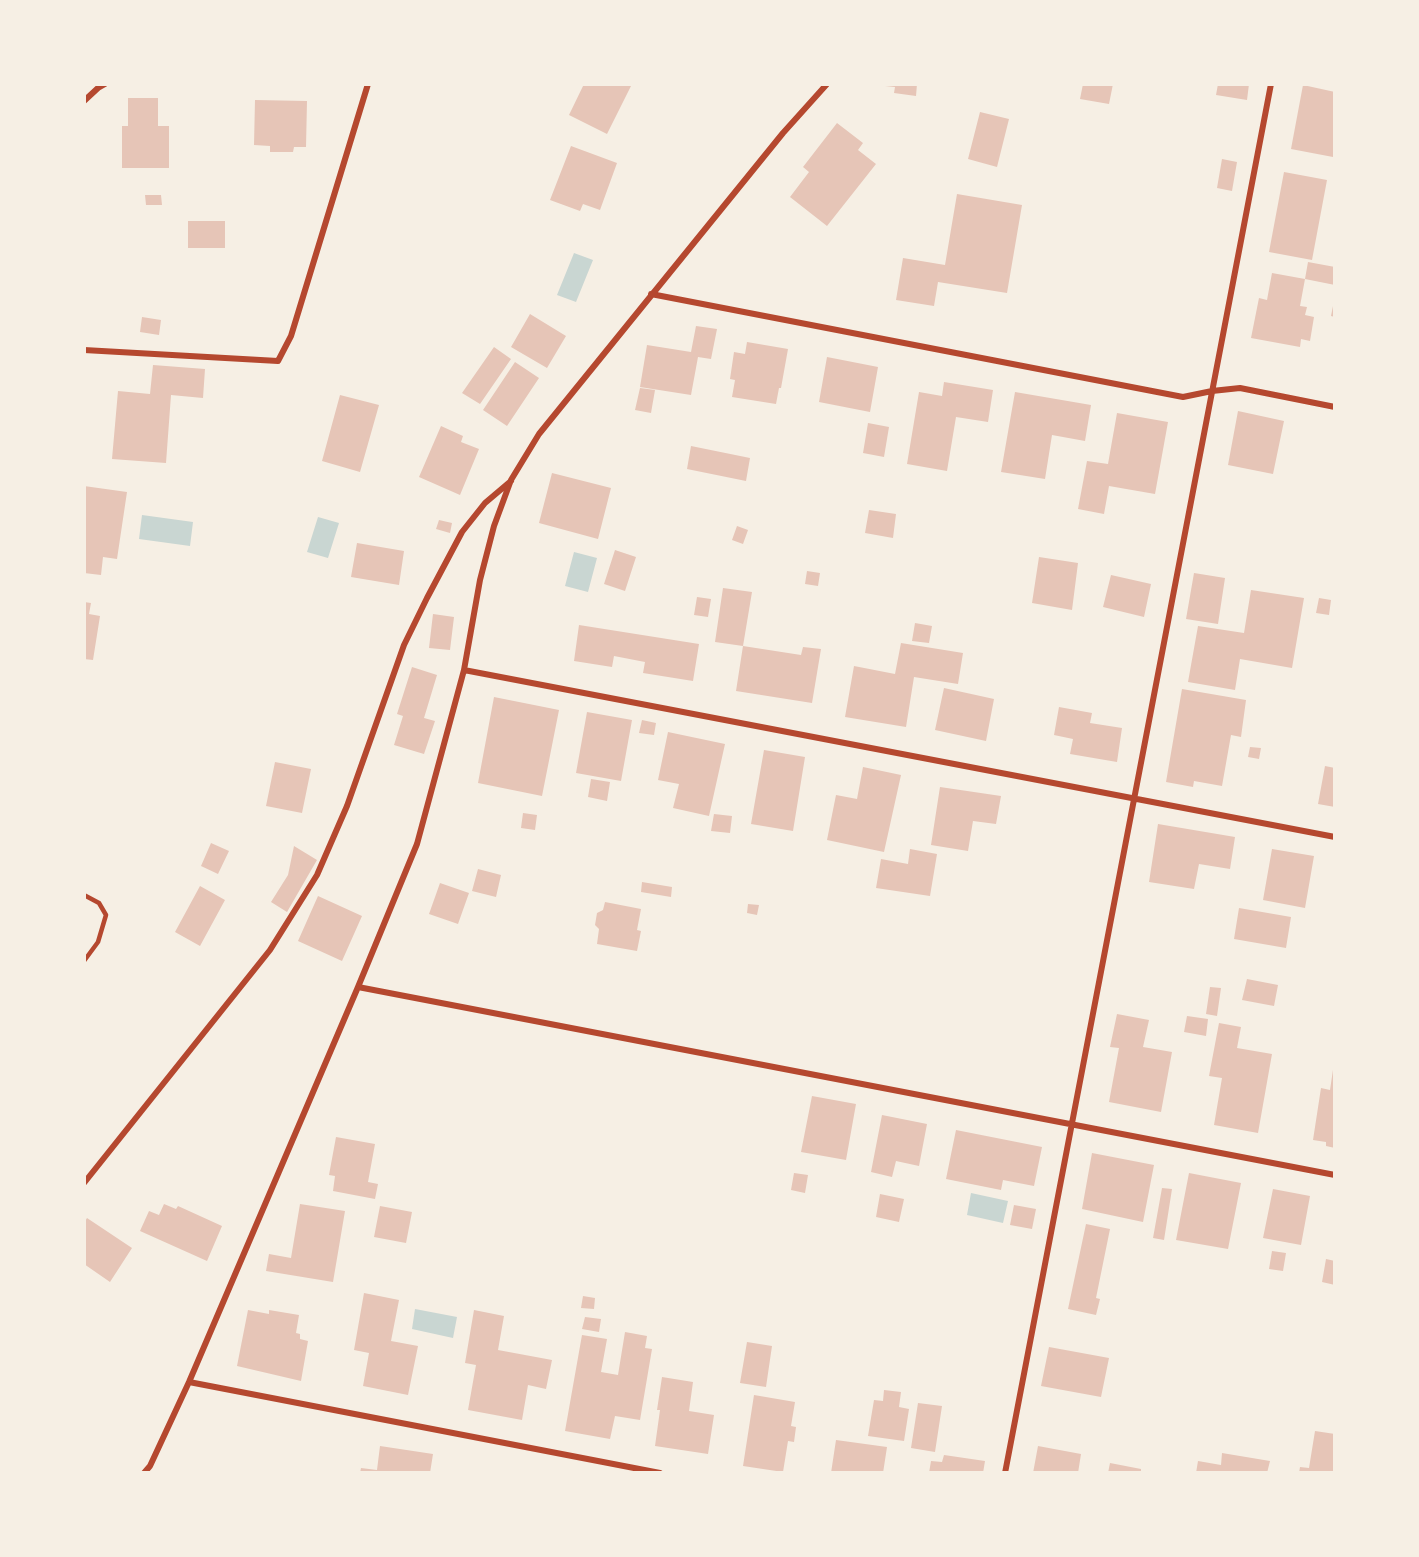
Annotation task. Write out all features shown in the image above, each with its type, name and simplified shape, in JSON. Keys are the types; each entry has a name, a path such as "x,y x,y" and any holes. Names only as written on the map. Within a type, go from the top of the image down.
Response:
{"street":[{"path":"84,101 105,84"},
{"path":"84,350 278,361 291,336 368,84"},
{"path":"144,1473 151,1469 189,1382 417,844 464,670 480,580 494,526 512,480 539,434 783,133 827,84"},
{"path":"1005,1473 1271,84"},
{"path":"651,294 1183,397 1240,388 1335,406"},
{"path":"84,1183 270,950 317,875 346,806 404,645 427,598 462,532 485,503 512,480"},
{"path":"464,670 1335,837"},
{"path":"357,987 1335,1175"},
{"path":"189,1382 660,1473"}],"lane":[{"path":"84,895 99,903 106,915 98,942 84,961"}],"shaded area":[{"path":"574,253 593,260 576,302 557,295"},
{"path":"142,515 193,522 190,546 139,539"},
{"path":"318,517 339,523 328,558 307,552"},
{"path":"574,552 597,558 588,592 565,586"},
{"path":"971,1193 1008,1201 1003,1223 967,1215"},
{"path":"415,1309 457,1317 453,1338 412,1329"}],"building":[{"path":"584,84 632,84 607,134 569,115"},
{"path":"886,84 917,84 916,96 894,93 895,87 885,86"},
{"path":"1083,84 1113,84 1109,104 1080,99"},
{"path":"1218,84 1249,84 1247,100 1216,95"},
{"path":"1303,85 1335,92 1333,157 1291,149"},
{"path":"128,98 158,98 158,126 169,126 169,168 122,168 122,126 128,126"},
{"path":"255,100 307,101 306,147 294,147 293,152 270,152 270,146 254,145"},
{"path":"980,112 1009,119 997,167 968,159"},
{"path":"837,123 863,143 858,150 876,164 827,226 790,197 809,172 803,167"},
{"path":"571,146 617,163 600,210 583,204 580,211 550,200"},
{"path":"1222,159 1237,162 1232,191 1217,188"},
{"path":"1284,172 1327,180 1312,260 1269,252"},
{"path":"957,194 1022,205 1007,293 938,282 934,306 896,300 903,258 945,265"},
{"path":"145,195 161,195 162,205 146,205"},
{"path":"188,221 225,221 225,248 188,248"},
{"path":"1308,262 1335,267 1335,285 1305,279"},
{"path":"1272,273 1305,279 1300,306 1307,307 1305,315 1314,317 1310,341 1301,339 1300,347 1251,338 1259,298 1267,300"},
{"path":"1335,301 1335,317 1331,316"},
{"path":"530,314 566,336 547,368 511,347"},
{"path":"142,317 161,320 159,335 140,332"},
{"path":"696,326 717,329 711,359 698,357 691,395 640,387 647,345 691,352"},
{"path":"747,342 788,349 776,404 732,397 735,380 730,379 734,352 745,354"},
{"path":"494,347 511,359 480,404 462,393"},
{"path":"827,357 878,367 870,412 819,402"},
{"path":"515,362 539,378 507,426 483,410"},
{"path":"153,365 205,369 203,398 171,395 166,463 112,459 118,391 150,394"},
{"path":"944,382 993,390 988,422 956,417 947,471 907,464 919,392 942,396"},
{"path":"640,388 655,390 651,413 635,410"},
{"path":"1015,392 1091,405 1085,441 1052,435 1045,479 1001,472"},
{"path":"340,395 379,405 360,472 322,461"},
{"path":"1238,411 1284,421 1273,474 1228,465"},
{"path":"1117,413 1168,422 1155,494 1109,486 1104,514 1078,509 1087,461 1108,464"},
{"path":"868,423 889,427 884,457 863,453"},
{"path":"441,426 463,436 461,442 479,449 460,495 419,477"},
{"path":"691,446 750,458 746,481 687,469"},
{"path":"552,473 611,488 598,539 539,523"},
{"path":"84,486 127,492 117,559 103,557 101,575 84,573"},
{"path":"869,510 896,514 893,538 865,533"},
{"path":"439,520 452,523 450,533 436,529"},
{"path":"737,526 748,530 743,544 732,540"},
{"path":"357,543 404,551 399,585 351,577"},
{"path":"615,550 636,557 625,591 604,584"},
{"path":"1039,557 1078,563 1072,610 1032,603"},
{"path":"807,571 820,573 818,586 805,584"},
{"path":"1194,573 1225,578 1218,624 1186,619"},
{"path":"1111,575 1151,584 1144,617 1103,607"},
{"path":"723,588 752,592 743,646 715,642"},
{"path":"1251,590 1304,598 1292,668 1240,659 1235,690 1188,682 1198,626 1244,633"},
{"path":"697,597 711,599 708,617 694,615"},
{"path":"1319,598 1331,600 1329,615 1316,613"},
{"path":"84,602 91,603 89,614 100,616 93,660 84,659"},
{"path":"433,614 454,617 450,650 429,648"},
{"path":"915,623 932,626 929,643 912,641"},
{"path":"579,625 699,644 693,681 643,673 645,662 614,656 612,667 574,661"},
{"path":"901,643 963,653 958,684 914,677 906,727 845,717 854,666 895,674"},
{"path":"743,646 801,655 803,647 821,649 812,703 736,691"},
{"path":"412,667 437,675 424,718 435,721 424,754 394,745 403,716 397,714"},
{"path":"944,688 994,699 986,741 935,730"},
{"path":"1182,689 1246,700 1241,737 1231,735 1222,786 1194,781 1193,787 1166,782"},
{"path":"494,697 559,710 542,796 478,783"},
{"path":"1059,707 1092,713 1090,723 1122,728 1117,762 1070,754 1073,739 1054,735"},
{"path":"587,712 632,720 621,781 576,773"},
{"path":"642,720 656,723 654,735 639,733"},
{"path":"668,732 725,744 709,816 673,808 679,784 658,780"},
{"path":"1250,747 1261,748 1259,759 1248,757"},
{"path":"764,750 805,757 793,831 751,824"},
{"path":"275,762 311,769 302,813 266,806"},
{"path":"1325,766 1335,768 1335,807 1318,804"},
{"path":"863,767 901,775 884,852 827,840 836,795 857,799"},
{"path":"591,779 610,782 607,801 588,797"},
{"path":"940,787 1001,796 996,824 973,821 968,851 931,845"},
{"path":"523,813 537,815 535,830 521,828"},
{"path":"714,814 732,816 730,833 711,831"},
{"path":"1158,824 1235,837 1230,869 1199,864 1194,889 1149,882"},
{"path":"211,843 229,851 218,874 201,866"},
{"path":"294,846 317,860 287,912 271,902 288,875"},
{"path":"910,849 937,854 930,896 876,888 881,859 908,864"},
{"path":"1272,849 1314,856 1305,908 1263,900"},
{"path":"478,869 501,875 496,897 472,891"},
{"path":"642,882 672,887 671,897 641,892"},
{"path":"440,883 469,893 458,924 429,914"},
{"path":"200,886 225,900 200,946 175,932"},
{"path":"318,896 362,916 342,961 298,941"},
{"path":"605,902 641,909 637,930 641,931 637,951 597,944 599,929 595,925 597,913 603,910"},
{"path":"748,904 759,905 757,915 747,913"},
{"path":"1239,908 1291,917 1286,948 1234,939"},
{"path":"1247,979 1278,985 1274,1006 1242,1000"},
{"path":"1210,987 1221,988 1217,1016 1206,1014"},
{"path":"1117,1014 1149,1020 1143,1047 1172,1052 1161,1112 1109,1102 1119,1048 1110,1047"},
{"path":"1187,1016 1208,1019 1206,1036 1184,1032"},
{"path":"1219,1023 1241,1027 1237,1048 1272,1054 1258,1133 1214,1125 1222,1078 1209,1076"},
{"path":"1334,1063 1335,1148 1326,1146 1326,1142 1313,1140 1321,1088 1330,1090"},
{"path":"812,1096 856,1104 846,1160 801,1152"},
{"path":"882,1115 927,1124 919,1166 896,1161 892,1177 871,1172"},
{"path":"956,1130 1042,1147 1034,1186 1003,1180 1001,1190 946,1179"},
{"path":"336,1137 375,1144 368,1182 378,1184 375,1199 333,1191 335,1176 329,1175"},
{"path":"1092,1153 1154,1165 1143,1222 1082,1209"},
{"path":"794,1173 808,1175 805,1193 791,1190"},
{"path":"1189,1173 1241,1183 1228,1249 1176,1240"},
{"path":"1162,1188 1172,1189 1164,1240 1153,1238"},
{"path":"1273,1189 1310,1196 1301,1245 1263,1238"},
{"path":"880,1194 904,1199 899,1222 876,1217"},
{"path":"164,1204 176,1209 178,1206 222,1226 207,1261 140,1231 149,1211 159,1215"},
{"path":"300,1204 345,1211 333,1282 266,1271 269,1254 291,1258"},
{"path":"1014,1205 1036,1209 1032,1229 1010,1225"},
{"path":"380,1206 412,1212 406,1243 374,1237"},
{"path":"87,1218 132,1248 110,1282 84,1264 84,1223"},
{"path":"1086,1224 1110,1229 1096,1298 1100,1299 1096,1315 1068,1309"},
{"path":"1272,1251 1286,1253 1283,1271 1269,1269"},
{"path":"1326,1259 1335,1261 1335,1285 1322,1282"},
{"path":"364,1293 399,1300 391,1341 418,1346 408,1395 363,1386 369,1353 354,1350"},
{"path":"583,1296 595,1298 594,1309 581,1308"},
{"path":"248,1310 269,1314 269,1310 299,1315 296,1333 300,1334 300,1339 308,1341 301,1381 237,1366"},
{"path":"474,1310 504,1316 498,1350 552,1360 546,1389 528,1385 522,1420 468,1410 476,1365 465,1363"},
{"path":"585,1317 601,1319 599,1332 582,1329"},
{"path":"625,1332 647,1336 645,1348 652,1349 640,1420 615,1416 610,1439 565,1431 582,1335 607,1339 601,1372 618,1375"},
{"path":"747,1342 772,1346 766,1387 740,1383"},
{"path":"1049,1347 1109,1358 1101,1397 1041,1386"},
{"path":"662,1377 693,1382 689,1411 714,1415 708,1454 655,1446"},
{"path":"884,1390 901,1392 899,1407 909,1409 904,1441 868,1436 874,1400 883,1401"},
{"path":"754,1395 795,1402 791,1426 796,1427 794,1442 788,1441 783,1472 743,1466"},
{"path":"918,1403 942,1406 935,1452 911,1448"},
{"path":"1315,1431 1335,1434 1335,1473 1299,1473 1300,1467 1309,1468"},
{"path":"836,1440 887,1447 883,1473 831,1473"},
{"path":"380,1446 433,1454 430,1473 360,1473 361,1468 377,1470"},
{"path":"1038,1446 1081,1454 1078,1473 1033,1473"},
{"path":"1222,1453 1270,1461 1267,1473 1196,1473 1198,1461 1221,1465"},
{"path":"944,1455 985,1461 983,1473 929,1473 931,1461 942,1462"},
{"path":"1110,1463 1141,1469 1141,1473 1108,1473"}]}
